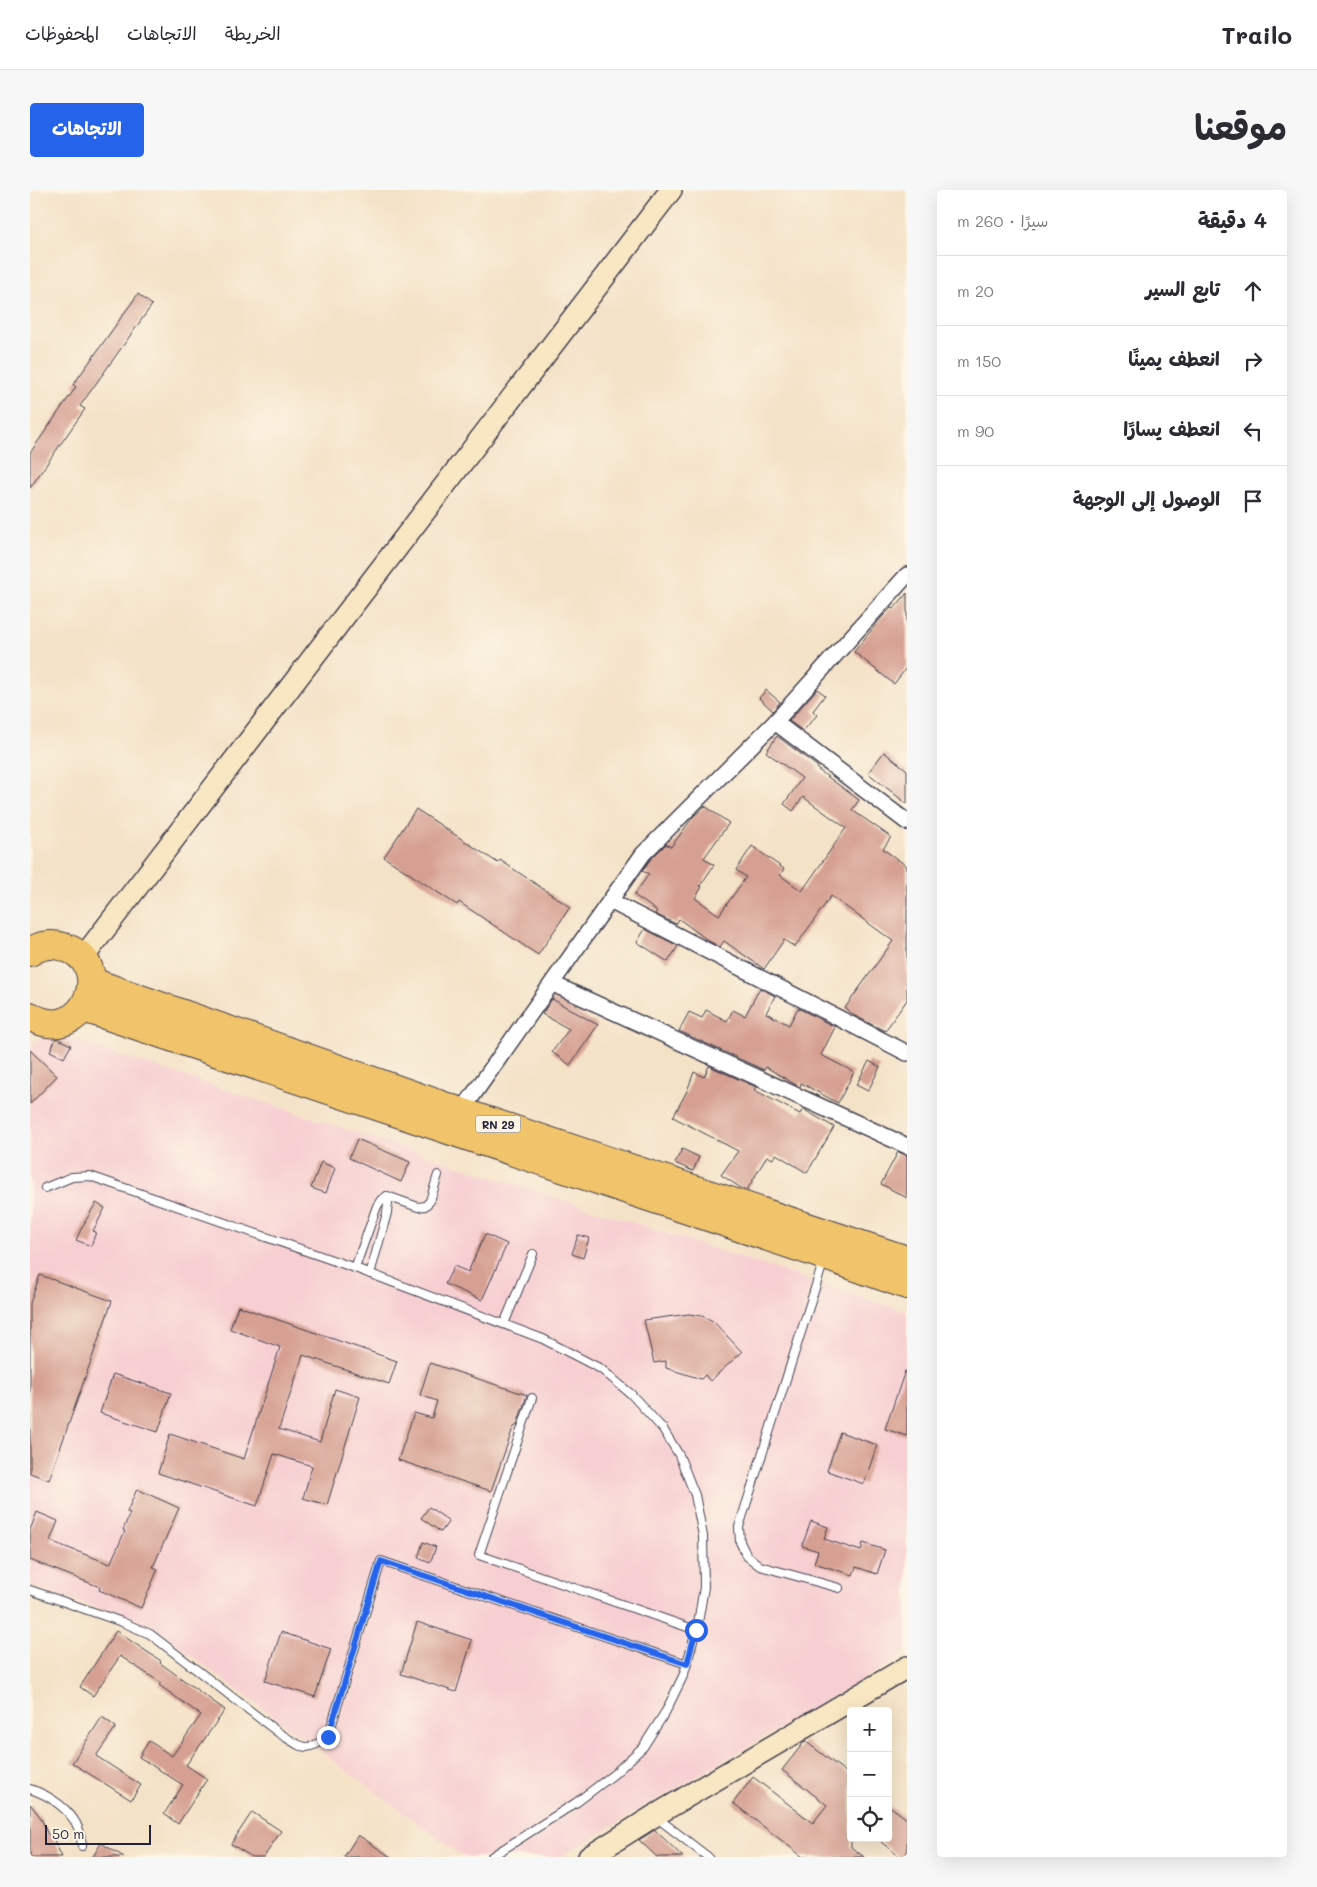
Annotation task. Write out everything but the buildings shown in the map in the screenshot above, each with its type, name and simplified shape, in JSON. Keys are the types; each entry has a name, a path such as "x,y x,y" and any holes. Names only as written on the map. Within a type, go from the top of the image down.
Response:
{"highway":[{"path":"30,952 41,946 68,948 87,970 91,991 84,1008 71,1019 55,1023 39,1021 30,1017"},
{"name":"RN 29","path":"87,970 461,1112 907,1260"},
{"path":"84,1008 907,1285"}],"main road":[{"path":"87,970 671,190"},
{"path":"590,1857 654,1816 907,1667"}],"street":[{"path":"461,1112 643,854 775,722 907,575"},
{"path":"775,722 907,822"},
{"path":"610,901 907,1053"},
{"path":"553,984 907,1146"}],"lane":[{"path":"45,1188 72,1177 90,1176 355,1268 543,1339 601,1369 631,1394 663,1429 679,1455 695,1495 703,1536 704,1587 687,1664 666,1712 643,1747 614,1774 577,1802 492,1857"},
{"path":"387,1196 418,1207 425,1206 430,1201 438,1176"},
{"path":"355,1268 377,1206 387,1196"},
{"path":"370,1274 388,1213 387,1196"},
{"path":"504,1324 533,1254"},
{"path":"825,1256 739,1527 740,1542 747,1556 760,1566 839,1588"},
{"path":"532,1398 479,1555 696,1630"},
{"path":"30,1590 122,1622 150,1634 278,1733 300,1747 314,1747 328,1737 381,1561 687,1664"},
{"path":"30,1789 64,1809 79,1829 82,1846"},
{"path":"654,1816 708,1857"}],"shaded area":[{"path":"45,1031 907,1312 907,1647 899,1658 559,1857 464,1857 151,1626 30,1586 30,1050"}],"route":[{"path":"328,1737 381,1561 687,1664 696,1630"}]}
